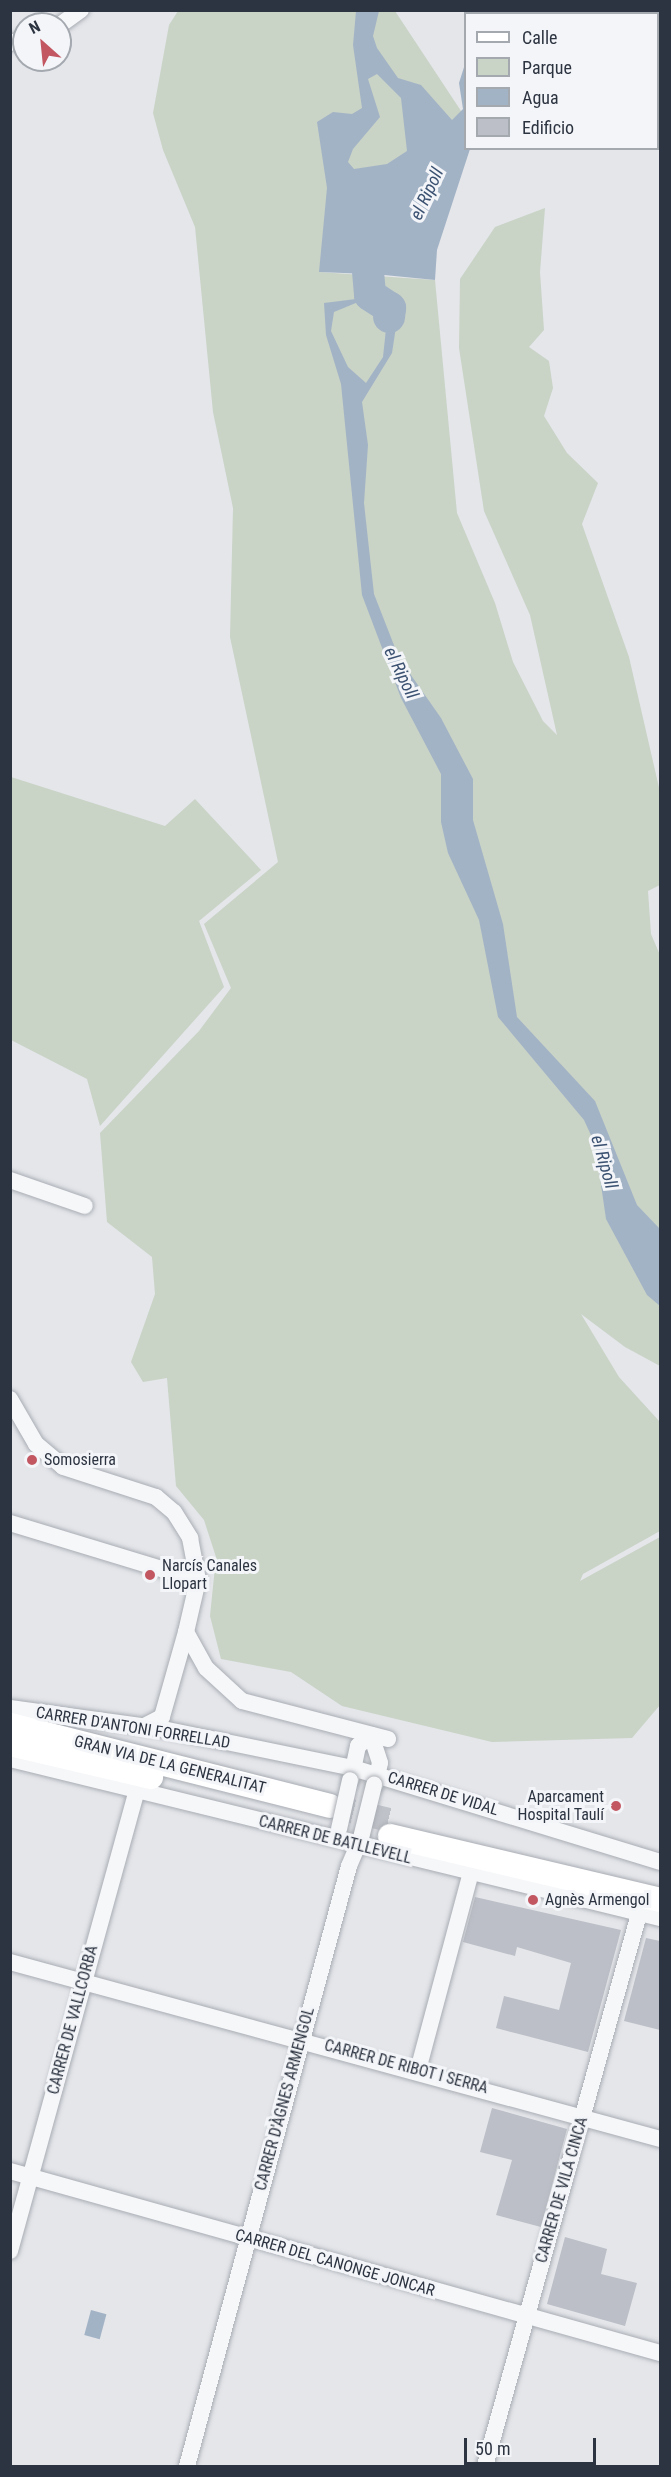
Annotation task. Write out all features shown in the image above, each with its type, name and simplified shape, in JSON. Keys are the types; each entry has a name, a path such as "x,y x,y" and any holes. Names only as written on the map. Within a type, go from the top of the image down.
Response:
{"street":[{"path":"10,1180 85,1206"},
{"path":"10,1399 36,1444 63,1467 156,1497 183,1524 197,1559 198,1580 162,1717 143,1727"},
{"path":"10,1523 198,1580"},
{"path":"186,1632 206,1668 242,1701 388,1739"},
{"name":"CARRER D'ANTONI FORRELLAD","path":"10,1708 143,1727 326,1762"},
{"name":"GRAN VIA DE LA GENERALITAT","path":"10,1725 330,1824"},
{"path":"330,1824 352,1774 358,1746 371,1735"},
{"name":"CARRER D'ÀGNES ARMENGOL","path":"187,2466 349,1866 359,1842 376,1780 379,1754 371,1735"},
{"name":"GRAN VIA DE LA GENERALITAT","path":"10,1744 330,1824"},
{"name":"CARRER DE BATLLEVELL","path":"10,1759 137,1790 330,1824 359,1842 660,1918"},
{"name":"CARRER DE VIDAL","path":"326,1762 352,1774 660,1862"},
{"name":"CARRER DE VALLCORBA","path":"10,2251 137,1790"},
{"path":"660,1886 392,1828 660,1900"},
{"path":"418,2070 471,1872"},
{"name":"CARRER DE VILA CINCA","path":"485,2466 639,1914"},
{"name":"CARRER DE RIBOT I SERRA","path":"10,1962 302,2038 660,2139"},
{"name":"CARRER DEL CANONGE JONCAR","path":"10,2170 525,2317 660,2353"}],"green space":[{"path":"178,11 395,11 464,115 319,272 435,280 457,513 495,603 513,662 543,721 557,735 530,615 484,511 459,348 460,279 495,227 545,208 540,272 544,330 529,347 549,361 553,388 544,416 567,453 598,483 582,524 629,657 660,792 660,885 648,891 651,934 660,955 660,1366 625,1347 581,1314 619,1377 660,1422 660,1531 583,1574 580,1581 660,1537 660,1705 632,1738 492,1742 342,1706 291,1672 221,1659 210,1616 216,1557 204,1520 176,1486 167,1378 143,1382 131,1362 155,1294 152,1257 107,1222 100,1133 199,1031 231,988 204,924 278,862 230,637 233,508 213,412 195,227 163,150 153,113 169,25"},
{"path":"11,777 165,826 195,799 261,870 199,921 224,987 100,1126 87,1079 11,1040"}],"water":[{"path":"356,11 379,11 373,36 377,48 398,78 421,85 452,120 463,109 459,83 464,67 464,150 470,150 437,250 435,280 374,274 380,300 399,307 392,353 362,402 368,445 364,503 374,594 399,658 441,718 473,779 473,820 503,924 517,1017 595,1101 637,1205 660,1229 660,1306 647,1295 606,1219 595,1144 584,1120 498,1017 479,920 448,853 441,822 441,774 401,698 362,595 341,384 326,335 324,303 356,299 370,284 368,274 319,272 327,188 317,122 333,112 352,114 362,108 353,45","holes":["377,74 401,98 407,151 387,164 354,169 348,162 353,149 380,117 368,79","363,300 377,302 388,310 383,357 366,383 348,367 331,331 334,312"]},
{"path":"91,2310 106,2314 100,2339 84,2335"}],"building":[{"path":"475,1897 621,1930 588,2052 496,2028 504,1996 559,2010 571,1963 517,1947 515,1956 463,1942"},
{"path":"646,1938 660,1941 660,2030 624,2021"},
{"path":"492,2108 567,2129 541,2227 496,2215 512,2160 480,2152"},
{"path":"565,2237 607,2249 601,2274 637,2283 625,2326 547,2304"}],"waterway":[{"name":"el Ripoll","path":"389,245 367,260 370,295 390,308 389,317"}],"tunnel":[{"path":"330,1806 394,1821"}],"place":[{"name":"Somosierra","path":"32,1460"},
{"name":"Narcís Canales Llopart","path":"150,1575"},
{"name":"Aparcament Hospital Taulí","path":"616,1806"},
{"name":"Agnès Armengol","path":"533,1900"}]}
